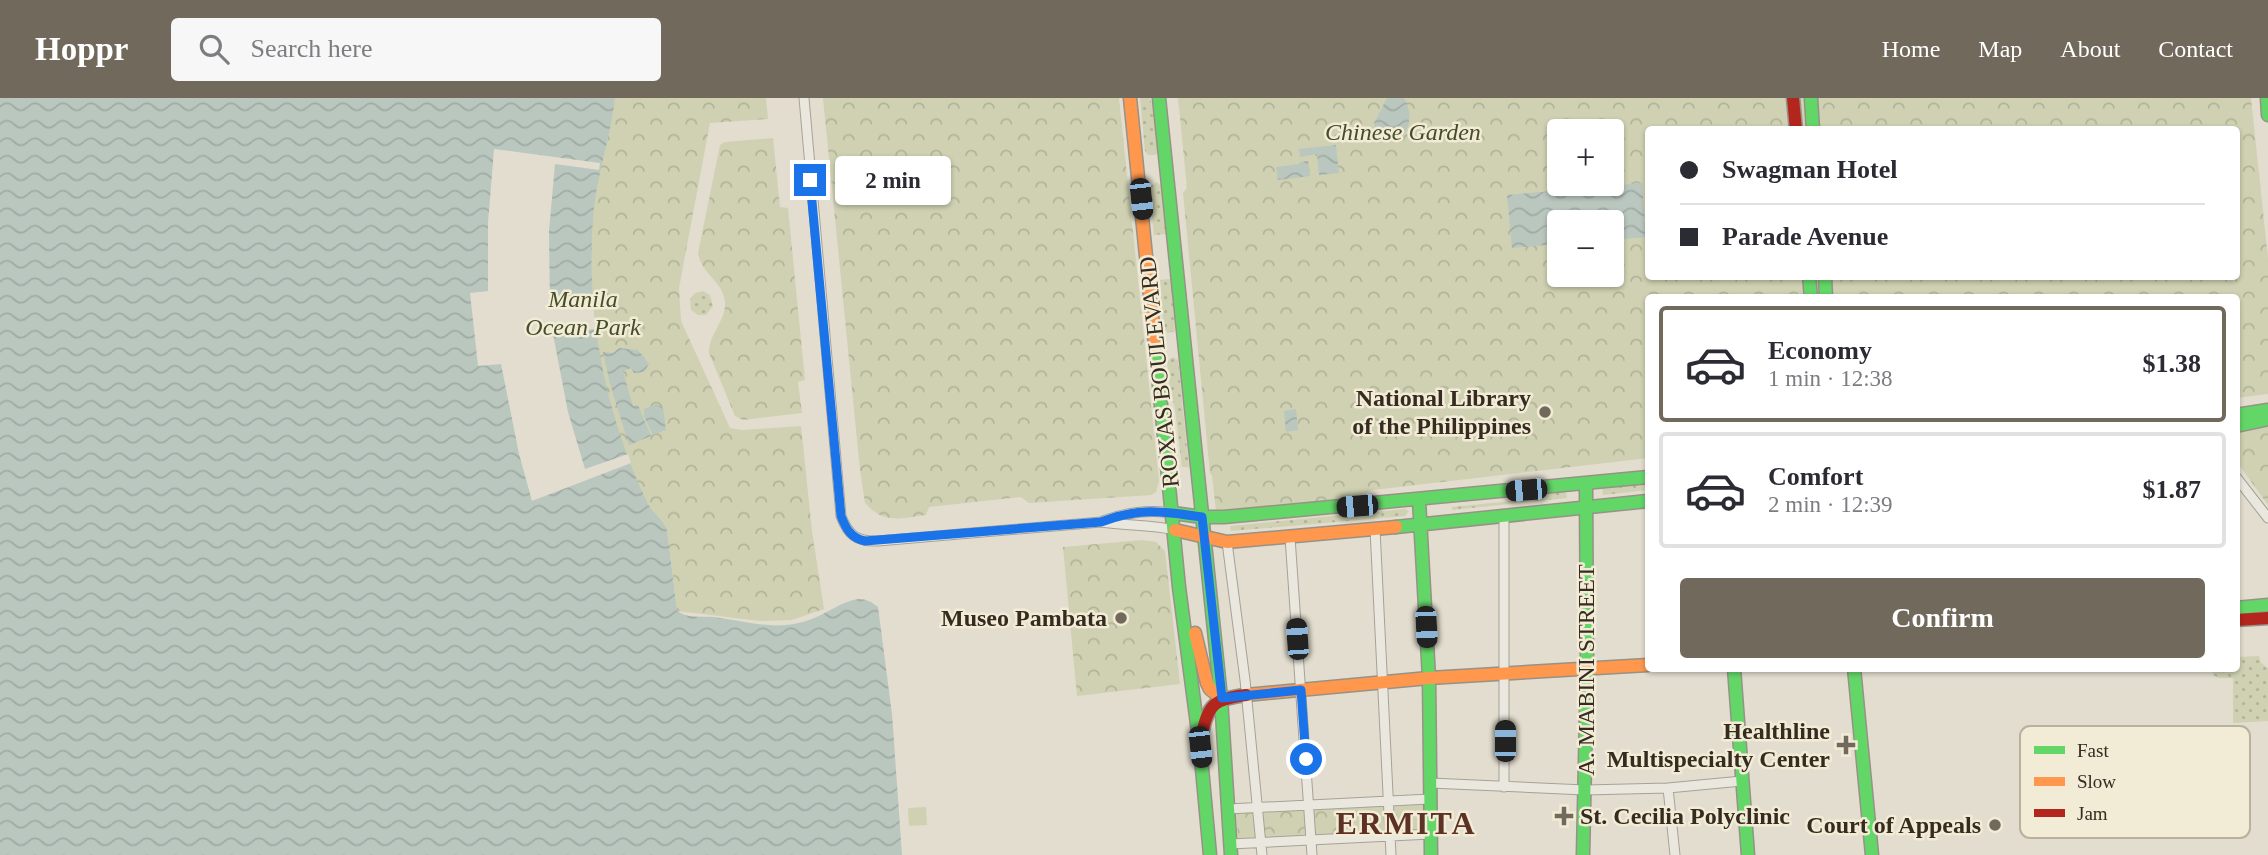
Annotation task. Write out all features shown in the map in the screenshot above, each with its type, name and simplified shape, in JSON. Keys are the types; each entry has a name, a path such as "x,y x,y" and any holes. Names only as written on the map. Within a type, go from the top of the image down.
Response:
{"main road":[{"name":"ROXAS BOULEVARD","path":"1130,98 1153,174 1171,350 1173,513 1210,855"},
{"name":"ROXAS BOULEVARD","path":"1159,98 1153,174 1171,350 1205,538 1222,698 1231,850"},
{"path":"1793,98 1796,126"},
{"path":"1811,98 1813,126"},
{"path":"2267,98 2268,115"},
{"path":"2240,414 2268,410"},
{"path":"2240,425 2268,419"},
{"path":"1173,513 1224,517 1645,477"},
{"name":"A. MABINI STREET","path":"1583,855 1587,669 1586,485"},
{"path":"1419,500 1429,678 1431,855"},
{"path":"1175,530 1227,542 1645,501"},
{"path":"1180,587 1194,628 1207,683 1210,689 1222,698"},
{"path":"2240,608 2268,605"},
{"path":"2240,620 2268,618"},
{"path":"1200,747 1206,713 1222,698 1429,678 1645,664"},
{"path":"1734,672 1748,855"},
{"path":"1854,672 1872,855"}],"street":[{"path":"804,98 841,516 845,526 856,539 878,541 1101,522 1175,530"},
{"path":"2240,482 2268,518"},
{"path":"1101,522 1121,514 1154,509 1173,513"},
{"path":"1504,516 1504,787"},
{"path":"1375,529 1391,855"},
{"path":"1290,537 1312,855"},
{"path":"1227,542 1262,855"},
{"path":"1430,783 1585,790 1668,788 1742,781"},
{"path":"1668,788 1675,855"},
{"path":"1228,809 1430,799"},
{"path":"1231,850 1261,844 1431,834"},
{"path":"1864,855 1872,855"}],"green space":[{"name":"Manila Ocean Park","path":"615,98 766,98 768,119 710,123 679,288 681,321 730,428 742,430 801,426 812,531 824,609 792,620 760,621 677,611 667,530 488,291 600,163"},
{"path":"823,98 1119,98 1159,481 1156,492 1151,495 1029,503 1021,497 929,507 926,515 901,518 879,515 865,503"},
{"path":"1140,98 1150,98 1154,112 1158,152 1155,155 1148,155 1145,151"},
{"name":"Chinese Garden","path":"1178,98 2251,98 2268,258 2268,394 2240,398 2240,294 1645,294 1645,458 1373,490 1348,500 1216,511 1183,193 1187,188"},
{"path":"773,138 780,207 788,208 805,380 798,382 802,413 743,420 735,416 709,353 711,340 723,315 725,301 698,253 720,145 725,142"},
{"path":"1157,182 1161,186 1166,234 1154,235 1149,187"},
{"path":"1171,279 1175,331 1168,333 1164,329 1159,280"},
{"path":"703,291 710,295 713,306 706,315 698,315 691,310 690,299 695,293"},
{"path":"1173,357 1178,360 1189,467 1182,467 1170,388 1167,361"},
{"path":"2268,423 2268,505 2240,466 2240,431"},
{"path":"1645,483 1645,490 1603,495 1602,488"},
{"path":"1566,491 1567,498 1452,510 1452,507 1522,500"},
{"path":"1405,509 1409,511 1405,516 1231,531 1230,526"},
{"name":"Museo Pambata","path":"1142,540 1156,542 1165,551 1180,684 1077,696 1063,547"},
{"path":"2259,656 2261,663 2268,668 2268,721 2233,723 2233,678 2219,678 2212,672 2240,672 2240,657"},
{"path":"1433,803 1434,831 1238,839 1236,813"},
{"path":"926,807 927,825 909,826 908,808"}],"water":[{"path":"0,98 615,98 594,208 592,283 595,320 608,394 631,466 646,500 667,530 677,611 690,616 784,625 809,620 852,600 864,600 878,607 892,714 902,855 0,855"},
{"path":"1387,98 1404,98 1408,108 1406,132 1397,140 1382,136 1374,123"},
{"path":"1336,145 1339,173 1319,175 1317,154 1300,157 1299,149"},
{"path":"1308,161 1310,176 1278,180 1276,167"},
{"path":"1642,183 1645,237 1624,239 1624,210 1547,210 1547,245 1512,248 1507,195 1547,191 1547,196 1624,196 1624,185"},
{"path":"619,348 638,350 649,364 644,372 634,373 631,368 623,371 633,406 638,405 651,436 629,445 603,352 613,353"},
{"path":"656,404 663,408 666,430 653,435 644,416 644,409"},
{"path":"1296,409 1298,430 1286,432 1284,411"}],"pier":[{"name":"Manila Ocean Park","path":"494,149 600,163 599,170 555,164 549,231 550,307 593,303 596,329 553,334 568,412 585,469 628,454 631,463 532,501 519,454 501,364 478,366 470,293 488,291 488,223"}],"traffic: fast":[{"path":"1159,98 1221,698 1231,855"},
{"path":"1811,98 1813,126"},
{"path":"2267,98 2268,115"},
{"path":"1809,280 1811,294"},
{"path":"1825,280 1826,294"},
{"path":"1155,345 1210,855"},
{"path":"2240,414 2268,410"},
{"path":"2240,425 2268,419"},
{"path":"1173,513 1224,517 1645,477"},
{"path":"1583,855 1587,669 1586,485"},
{"path":"1419,500 1429,678 1431,855"},
{"path":"1396,527 1645,501"},
{"path":"2240,608 2268,605"},
{"path":"1734,672 1748,855"},
{"path":"1854,672 1872,855"}],"traffic: slow":[{"path":"1130,98 1155,345"},
{"path":"1175,530 1227,542 1396,527"},
{"path":"1195,633 1207,683 1221,698"},
{"path":"1246,695 1429,678 1645,665"}],"traffic: jam":[{"path":"1793,98 1796,126"},
{"path":"2240,620 2268,618"},
{"path":"1202,734 1207,715 1215,704 1227,698 1246,695"}],"place":[{"name":"National Library of the Philippines","path":"1545,412"},
{"name":"Museo Pambata","path":"1121,618"},
{"name":"Healthline Multispecialty Center","path":"1846,745"},
{"name":"St. Cecilia Polyclinic","path":"1564,816"},
{"name":"Court of Appeals","path":"1995,825"}],"district":[{"name":"ERMITA","path":"1406,823"}],"route":[{"path":"810,180 841,516 850,534 865,541 942,536 1101,522 1121,514 1154,509 1202,517 1222,698 1301,690 1306,759"}]}
